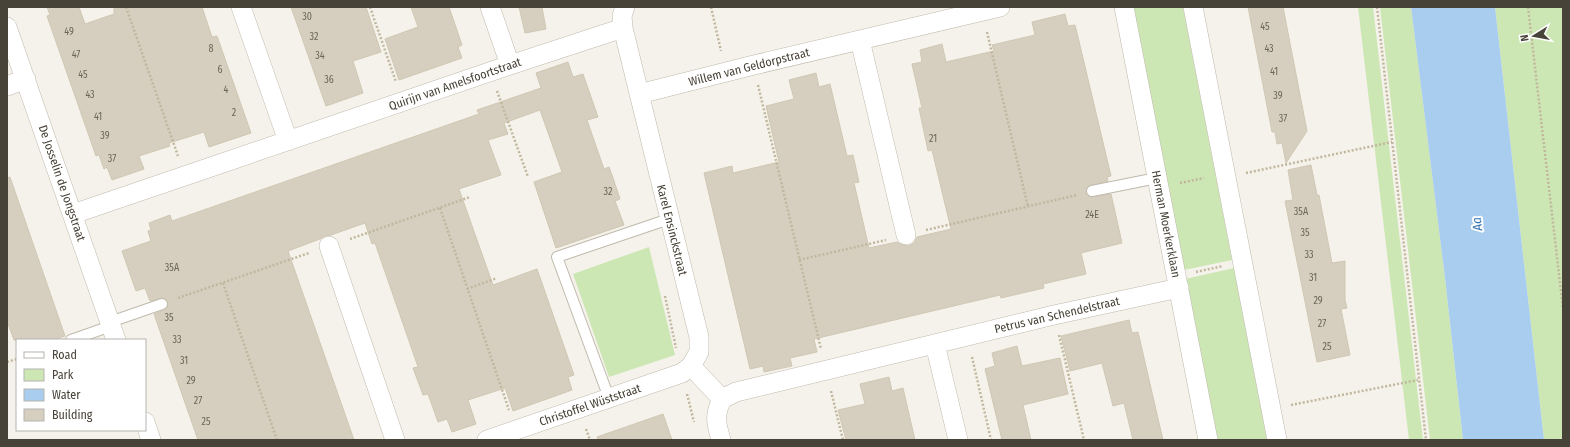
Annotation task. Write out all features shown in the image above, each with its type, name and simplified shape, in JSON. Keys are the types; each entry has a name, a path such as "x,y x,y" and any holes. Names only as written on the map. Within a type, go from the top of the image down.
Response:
{"street":[{"path":"241,7 288,141"},
{"path":"490,7 510,65"},
{"name":"Karel Ensinckstraat","path":"625,7 622,16 623,28 698,337 699,352 691,366"},
{"name":"Willem van Geldorpstraat","path":"639,94 754,65 1000,7"},
{"name":"Herman Moerkerklaan","path":"1124,7 1208,440"},
{"path":"1193,7 1217,178 1242,262 1277,440"},
{"name":"De Josselin de Jongstraat","path":"7,27 113,329"},
{"name":"Quirijn van Amelsfoortstraat","path":"73,214 402,101 623,28"},
{"path":"860,40 906,235"},
{"path":"7,86 26,79"},
{"path":"329,246 395,440"},
{"name":"Petrus van Schendelstraat","path":"722,399 736,392 826,370 1054,315 1179,288"},
{"path":"935,344 958,440"},
{"path":"691,366 722,399 716,409 716,423 720,440"},
{"name":"Christoffel Wüststraat","path":"486,440 682,373 691,366"}],"lane":[{"path":"1092,191 1157,178"},
{"path":"609,398 556,257 669,219"},
{"path":"75,339 113,329 162,304"}],"path":[{"path":"126,7 185,176"},
{"path":"370,7 402,101"},
{"path":"711,7 726,73"},
{"path":"1377,7 1418,380 1426,440"},
{"path":"1528,7 1563,309"},
{"path":"982,11 1028,207"},
{"path":"754,65 799,260 843,440"},
{"path":"490,72 528,177"},
{"path":"1180,190 1178,183 1217,178 1392,142"},
{"path":"799,260 1092,191"},
{"path":"440,208 516,430"},
{"path":"1193,265 1195,272 1242,262"},
{"path":"468,289 497,278"},
{"path":"223,283 277,440"},
{"path":"1054,315 1084,440"},
{"path":"967,336 991,440"},
{"path":"1271,409 1418,380"}],"green space":[{"path":"1133,7 1183,7 1232,260 1184,270"},
{"path":"1358,7 1373,7 1423,440 1409,440"},
{"path":"1380,7 1411,7 1445,278 1463,440 1430,440"},
{"path":"1495,7 1563,7 1563,440 1544,440"},
{"path":"649,247 675,355 609,377 573,274"},
{"path":"1234,268 1267,440 1217,440 1185,279"}],"water":[{"name":"Aa","path":"1411,7 1495,7 1544,440 1463,440 1445,278"}],"building":[{"path":"47,7 79,7 85,24 114,14 114,7 202,7 212,37 217,36 251,133 209,147 204,132 169,143 170,146 139,156 144,169 112,180 107,167 104,169 99,155 96,156 47,16 50,15"},
{"path":"291,7 366,7 381,52 353,61 363,93 326,106"},
{"path":"411,7 449,7 462,45 458,47 462,58 399,80 385,39 418,27"},
{"path":"519,7 542,7 546,29 525,33"},
{"path":"1248,7 1283,7 1307,131 1286,163 1282,143 1277,144 1275,132 1272,132"},
{"path":"1065,14 1068,26 1075,25 1111,176 1107,177 1108,181 1088,186 1086,193 1087,196 1093,197 1111,194 1122,243 1081,253 1086,274 1043,284 1044,288 1001,298 1000,295 814,339 817,352 790,358 792,366 764,372 763,366 750,369 704,173 732,166 733,173 779,162 766,106 794,99 789,80 816,73 819,87 830,84 847,156 853,155 859,182 854,183 869,248 897,242 908,246 914,243 917,237 951,229 932,150 928,151 919,108 922,108 912,64 922,62 920,50 942,44 946,62 994,51 992,45 1035,35 1032,22"},
{"path":"568,62 573,77 583,74 598,117 587,120 604,169 609,167 613,178 620,199 615,201 624,225 556,248 534,182 562,172 540,110 504,123 508,134 488,140 501,175 459,189 493,285 537,269 574,375 568,377 572,390 513,411 505,388 468,400 476,424 452,432 447,419 438,422 428,394 423,395 413,368 418,367 375,243 372,244 365,223 325,236 288,251 354,440 198,440 154,314 167,309 168,302 163,298 150,301 145,288 136,291 122,251 151,241 148,231 151,230 149,223 170,215 172,221 479,114 477,110 541,88 536,73"},
{"path":"1311,165 1317,195 1319,195 1332,263 1345,261 1345,300 1347,308 1341,309 1350,355 1317,362 1285,201 1293,200 1288,170"},
{"path":"10,177 65,336 57,339 14,340 7,321 7,178"},
{"path":"1129,320 1132,333 1138,332 1163,440 1133,440 1124,403 1113,406 1102,363 1070,371 1061,336"},
{"path":"1017,346 1022,366 1060,358 1068,394 1023,405 1031,440 1002,440 985,369 995,366 992,353"},
{"path":"889,377 892,391 903,388 915,440 846,440 838,410 865,404 860,384"},
{"path":"663,414 672,440 598,440 597,437"}]}
